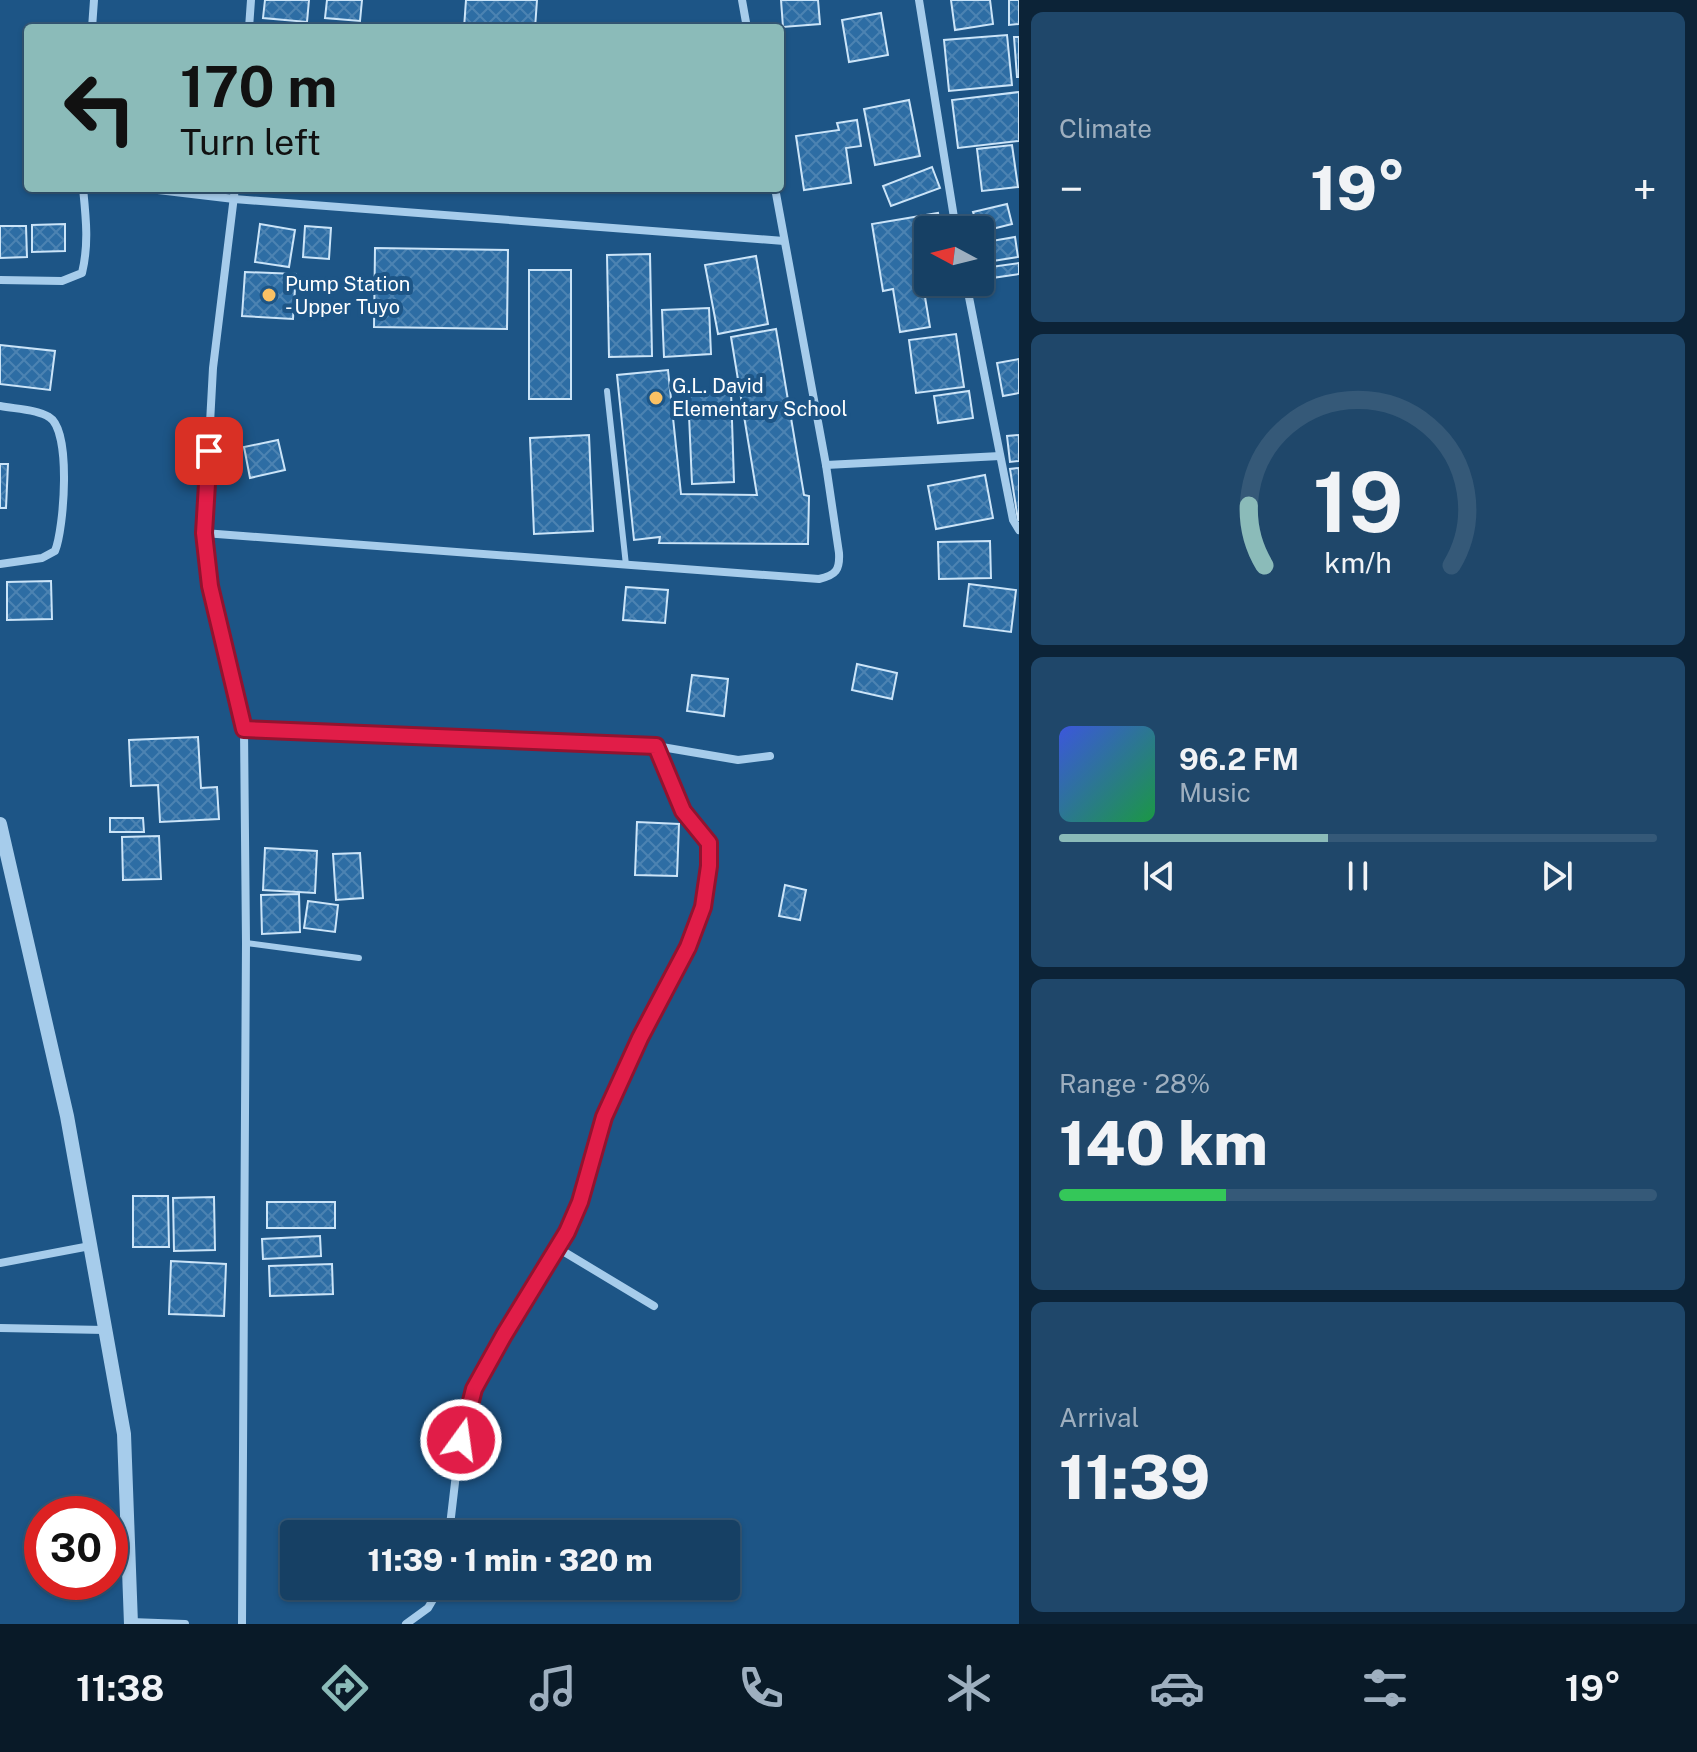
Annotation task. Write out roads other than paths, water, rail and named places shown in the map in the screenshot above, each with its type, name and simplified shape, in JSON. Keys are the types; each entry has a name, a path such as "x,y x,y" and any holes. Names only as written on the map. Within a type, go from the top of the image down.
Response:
{"street":[{"path":"92,24 94,0"},
{"path":"249,24 251,0"},
{"path":"742,0 746,24"},
{"path":"919,0 954,216"},
{"path":"0,280 62,281 82,273 87,227 83,192"},
{"path":"175,192 784,241"},
{"path":"235,192 213,368 204,533 210,586 244,729 246,943 242,1624"},
{"path":"204,533 819,579 830,576 839,564 826,465 776,192"},
{"path":"969,296 1013,520 1019,530"},
{"path":"0,406 52,418 61,433 64,465 60,539 55,551 42,558 0,564"},
{"path":"826,465 1000,456"},
{"path":"244,729 656,746 738,760 770,756"},
{"path":"451,1520 458,1457 474,1389 567,1232 580,1202 604,1117 640,1038 688,947 703,907 709,843 683,811 656,746"},
{"path":"0,824 67,1116 124,1434 131,1623 185,1624"},
{"path":"0,1263 90,1246"},
{"path":"556,1247 654,1306"},
{"path":"0,1328 105,1330"},
{"path":"406,1624 428,1608 433,1600"}],"lane":[{"path":"607,391 626,565"},
{"path":"246,943 359,958"}],"place":[{"name":"Pump Station - Upper Tuyo","path":"269,295"},
{"name":"G.L. David Elementary School","path":"656,398"}]}
